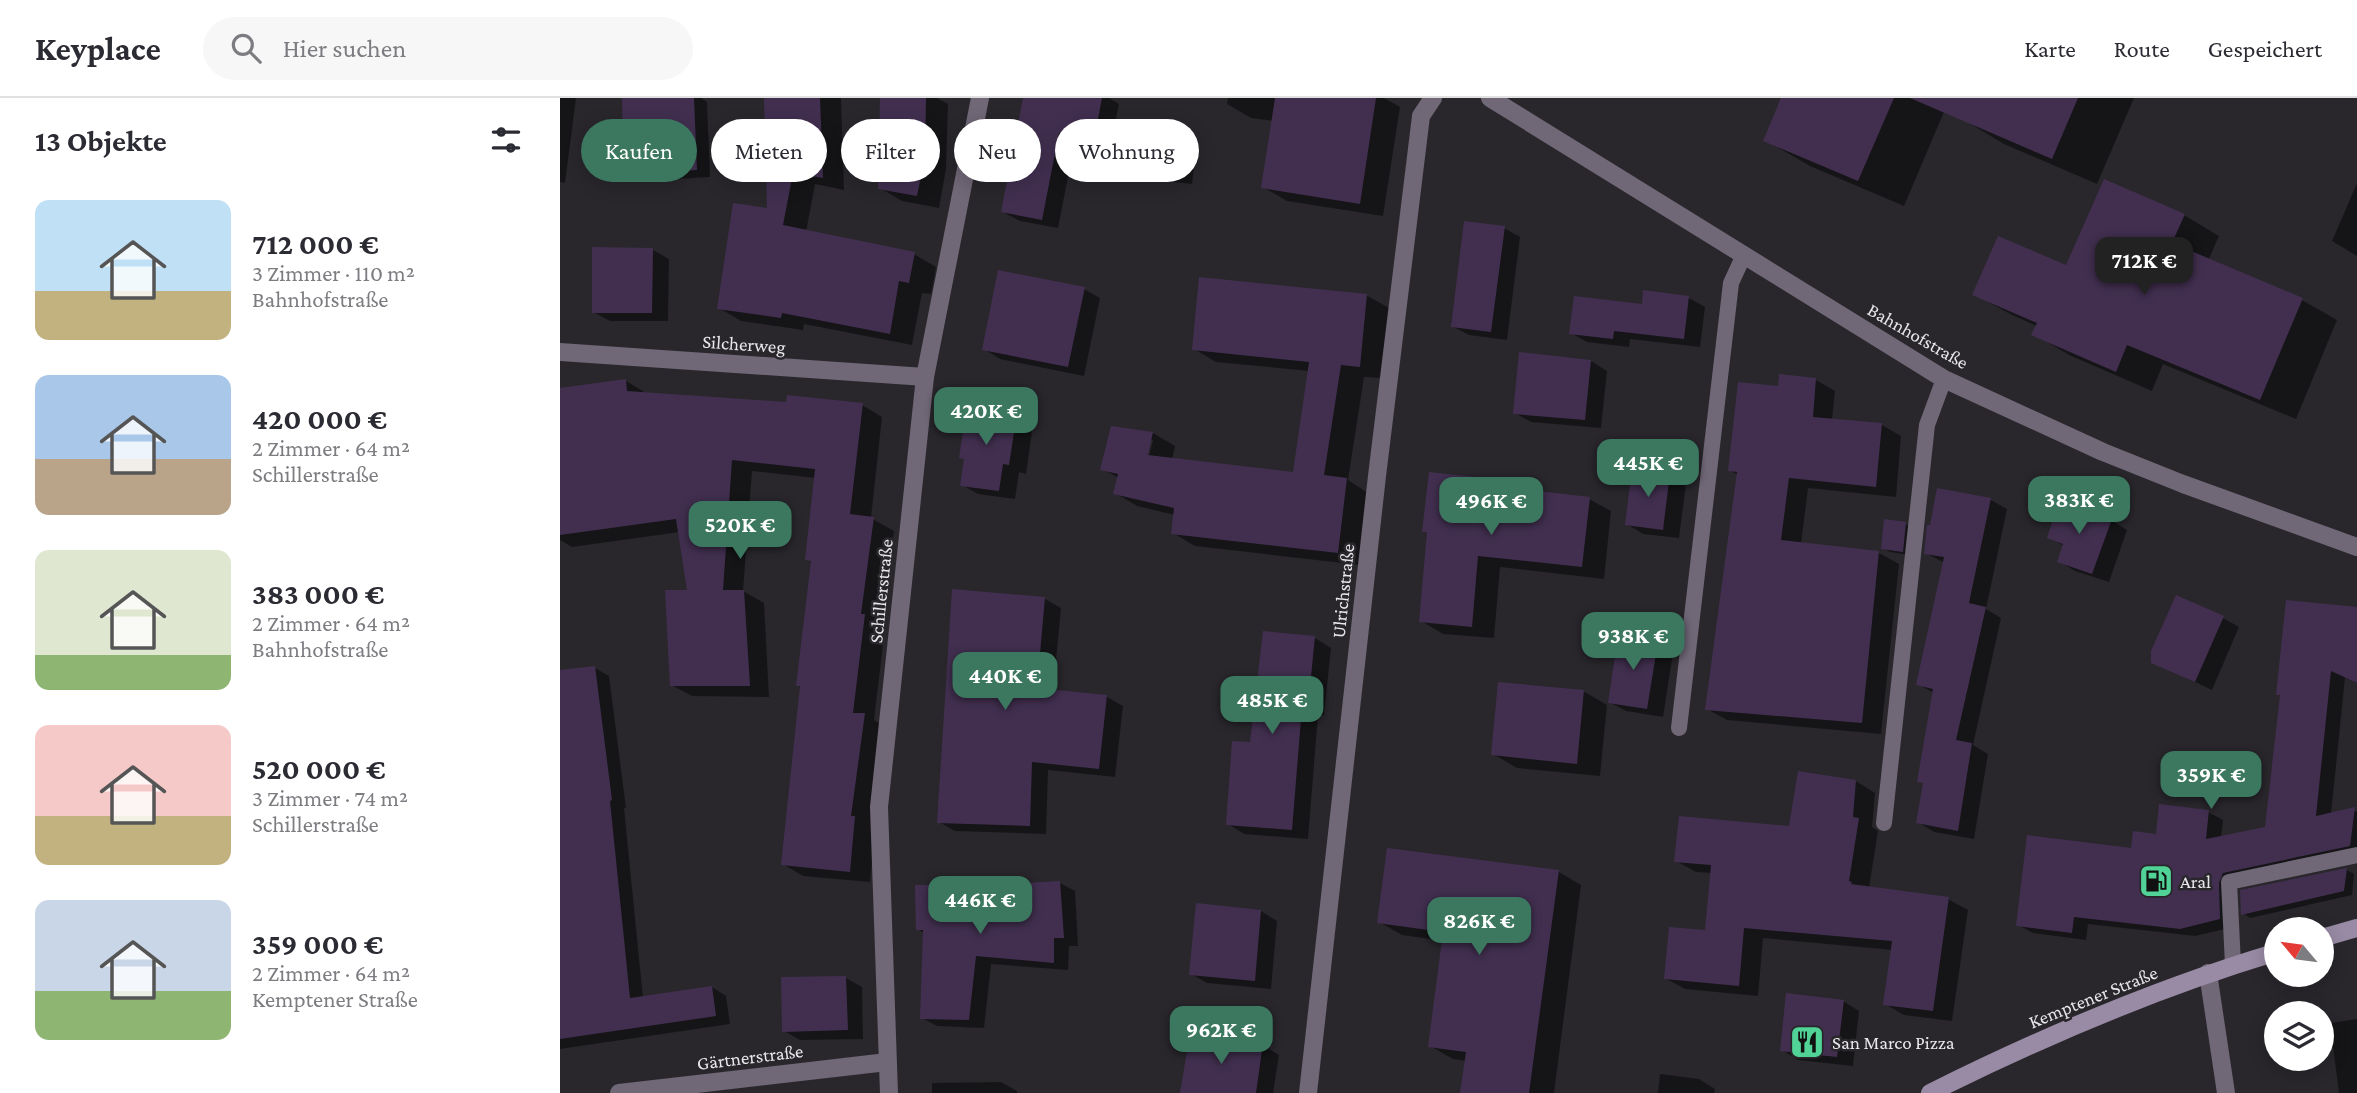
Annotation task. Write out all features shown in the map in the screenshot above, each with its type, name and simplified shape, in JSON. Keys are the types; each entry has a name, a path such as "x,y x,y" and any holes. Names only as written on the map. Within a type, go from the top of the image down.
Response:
{"main road":[{"path":"2334,935 2357,928"},
{"name":"Kemptener Straße","path":"1930,1093 2066,1029 2208,973 2264,956"}],"street":[{"name":"Schillerstraße","path":"889,1093 879,807 925,377 980,98"},
{"name":"Ulrichstraße","path":"1308,1093 1421,116 1433,98"},
{"name":"Bahnhofstraße","path":"1490,98 1944,379 2103,452 2357,547"},
{"name":"Silcherweg","path":"560,352 925,377"},
{"path":"2208,973 2226,1093"},
{"name":"Gärtnerstraße","path":"619,1093 887,1062"}],"lane":[{"path":"1679,728 1731,283 1744,255"},
{"path":"1884,823 1927,425 1944,379"},
{"path":"2233,965 2229,882 2357,855"}],"building":[{"path":"622,98 694,98 695,119 622,119"},
{"path":"764,98 820,98 821,119 765,119"},
{"path":"880,98 926,98 926,119 880,119"},
{"path":"1023,98 1102,98 1098,119 1055,119 1055,153 1042,220 1001,212 1007,182 1041,182 1041,119 1019,119"},
{"path":"1275,98 1376,98 1360,204 1261,188"},
{"path":"1781,98 1894,98 1858,181 1763,141"},
{"path":"1910,98 2078,98 2052,159"},
{"path":"2104,179 2185,214 2172,243 2303,298 2260,400 2127,345 2116,372 2031,335 2037,323 1972,295 1998,236 2066,265"},
{"path":"766,182 791,182 783,225 915,252 909,283 899,281 890,334 782,313 781,318 717,309 733,203 767,208"},
{"path":"878,182 920,182 917,196 878,189"},
{"path":"1464,221 1505,226 1491,332 1451,327"},
{"path":"592,247 653,248 652,313 592,313"},
{"path":"998,270 1085,287 1068,367 982,350"},
{"path":"1199,277 1367,294 1360,367 1341,365 1324,475 1347,478 1338,553 1171,534 1174,508 1113,494 1118,474 1100,470 1111,426 1153,432 1148,455 1293,472 1309,362 1192,350"},
{"path":"1643,290 1689,296 1684,339 1614,331 1613,339 1569,334 1574,296 1642,304"},
{"path":"1519,352 1591,360 1585,420 1513,414"},
{"path":"1779,374 1816,378 1813,417 1882,423 1876,487 1789,478 1781,540 1879,551 1862,723 1705,710 1737,472 1728,471 1738,382 1778,386"},
{"path":"626,379 627,391 786,402 787,395 863,403 850,514 874,517 861,614 865,614 853,713 865,713 851,816 855,816 850,872 781,865 800,686 796,686 811,561 805,560 815,469 732,460 723,590 744,590 750,686 670,686 665,590 687,590 676,519 560,535 560,388"},
{"path":"967,406 1017,413 1009,465 1003,464 999,491 960,486 964,459 959,458"},
{"path":"1632,469 1670,473 1663,530 1625,525"},
{"path":"1429,472 1513,481 1512,488 1590,497 1582,567 1478,556 1472,627 1419,622 1427,532 1422,532"},
{"path":"1937,488 1991,498 1969,603 1986,607 1956,740 1972,743 1958,831 1916,823 1923,783 1917,782 1933,689 1916,685 1944,557 1924,554 1927,525 1930,525"},
{"path":"2059,501 2112,519 2092,574 2057,562 2063,544 2047,538"},
{"path":"1884,519 1906,522 1903,552 1881,549"},
{"path":"952,589 1045,597 1037,688 1107,695 1099,769 1032,762 1030,826 937,823"},
{"path":"2176,595 2224,616 2195,682 2151,663 2151,651"},
{"path":"2286,600 2357,607 2357,683 2331,671 2316,816 2355,807 2350,846 2223,873 2219,883 2220,919 2180,929 2074,917 2072,933 2016,926 2027,835 2131,848 2133,831 2156,834 2159,804 2209,810 2206,839 2265,827 2280,695 2276,695"},
{"path":"1263,631 1315,636 1308,707 1302,707 1292,830 1226,825 1232,741 1250,742"},
{"path":"1618,636 1658,642 1647,709 1608,703"},
{"path":"595,666 612,800 630,998 712,986 716,1016 560,1039 560,670"},
{"path":"1498,682 1584,690 1577,764 1491,755"},
{"path":"1798,771 1856,780 1853,817 1859,818 1849,881 1851,884 1949,897 1933,1011 1883,1005 1892,941 1744,928 1739,986 1664,979 1669,927 1705,930 1711,865 1674,862 1679,816 1789,826"},
{"path":"1387,848 1559,870 1529,1093 1460,1093 1466,1052 1428,1047 1443,932 1377,923"},
{"path":"2347,868 2344,891 2241,915 2240,890"},
{"path":"1060,881 1064,938 1054,938 1054,963 976,956 969,1020 920,1019 923,930 916,930 915,885"},
{"path":"1196,903 1261,910 1255,981 1189,975"},
{"path":"846,976 848,1030 782,1032 781,977"},
{"path":"1786,993 1844,1000 1837,1057 1780,1051"},
{"path":"1190,1033 1263,1043 1256,1093 1180,1093"}],"place":[{"name":"Aral","path":"2156,881"},
{"name":"San Marco Pizza","path":"1807,1042"}]}
